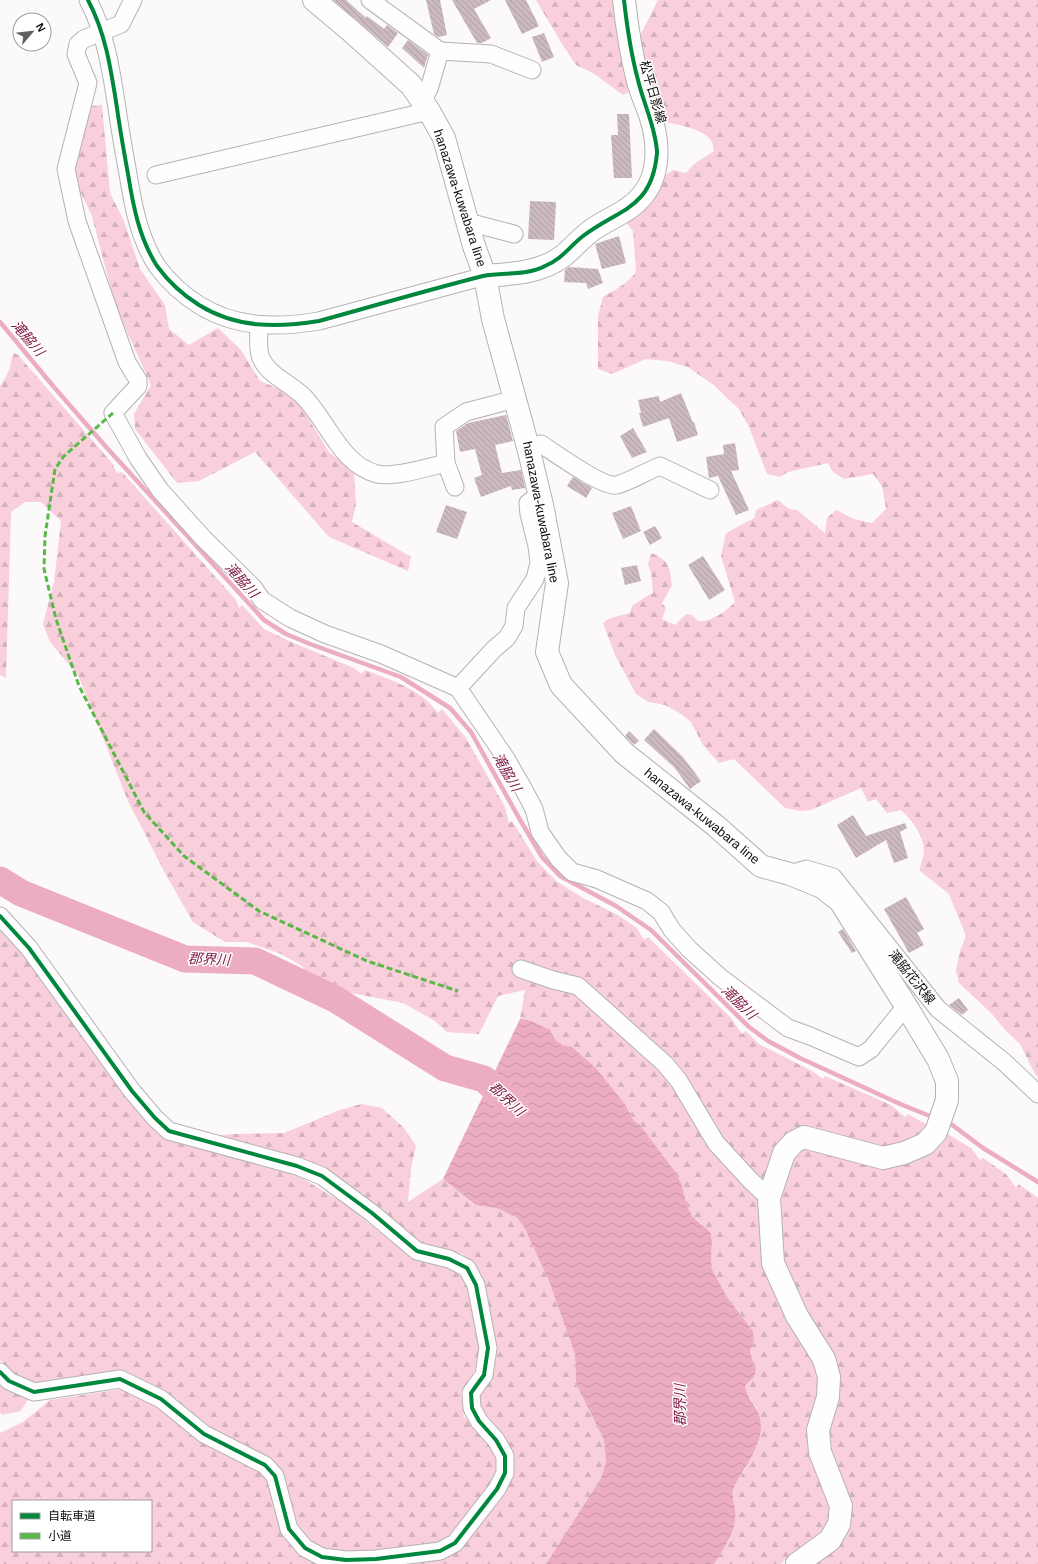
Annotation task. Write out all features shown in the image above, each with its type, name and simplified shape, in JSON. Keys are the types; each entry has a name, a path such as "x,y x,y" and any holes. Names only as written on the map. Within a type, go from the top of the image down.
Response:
{"main road":[{"name":"hanazawa-kuwabara line","path":"314,0 390,65 411,85 426,106 444,138 485,276 493,319 528,447 539,495 556,584 548,652 561,685 624,753 710,821 761,866 790,874 822,887 840,902 938,1059 947,1081 947,1100 940,1122 925,1144 904,1153 883,1158 804,1137 794,1142 784,1153 769,1198 773,1263 797,1316 824,1359 829,1377 828,1397 818,1430 820,1452 841,1506 839,1524 830,1540 797,1564"},
{"name":"松平日影線","path":"485,276 515,274 544,267 563,256 587,233 635,204 650,185 654,172 657,151 652,120 638,82 628,33 624,0"}],"street":[{"path":"88,0 97,16 111,69 130,185 137,218 146,243 157,266 188,298 209,311 230,320 259,325 297,325 485,276"},
{"path":"133,0 121,24 102,33 84,39 78,44 76,54 88,83 66,169 77,221 84,243 127,362 138,380 138,386 113,413 138,458 160,490 204,538 253,587 262,600 290,618 325,634 381,654 458,688 505,757 534,809 540,832 558,858 572,872 597,879 647,901 661,912 672,930 689,949 720,977 788,1028 859,1057 871,1049 906,1006"},
{"path":"370,0 440,51 492,54 532,70"},
{"path":"156,175 426,106 429,89 440,51"},
{"path":"468,222 514,234"},
{"path":"259,325 260,357 265,365 296,389 307,400 317,413 332,438 355,462 378,474 394,474 446,463"},
{"path":"455,488 446,463 444,427 466,412 515,399"},
{"path":"528,447 541,444 604,483 616,485 660,466 710,490"},
{"path":"458,688 494,649 507,638 514,626 516,608 535,579 539,563 528,503 539,495"},
{"name":"滝脇花沢線","path":"790,874 806,869 833,877 938,1009 1004,1062 1038,1094"},
{"path":"0,916 29,948 132,1091 155,1118 169,1131 297,1166 322,1176 372,1213 417,1251 449,1259 467,1268 476,1285 488,1348 484,1376 471,1393 472,1408 479,1422 496,1440 504,1456 505,1473 497,1489 455,1543 440,1551 376,1559 346,1560 322,1557 305,1548 289,1529 275,1476 265,1465 204,1434 161,1399 120,1379 34,1392 9,1380 0,1372"},
{"path":"521,969 553,980 578,986 665,1064 679,1082 716,1143 769,1198"}],"green space":[{"path":"536,0 620,0 631,91 623,95 593,73 576,65"},
{"path":"658,0 1038,0 1038,1077 1020,1044 1006,1031 991,1013 959,983 956,970 960,951 966,936 949,894 920,871 924,852 922,840 917,828 905,814 901,810 887,813 876,799 868,802 861,788 811,810 800,811 785,808 734,759 719,763 703,745 691,722 681,714 665,705 648,702 636,694 615,655 603,623 610,618 630,613 632,606 653,593 651,572 648,564 651,553 665,562 671,575 672,586 662,603 666,608 662,619 675,625 686,614 692,615 698,621 703,621 723,613 735,602 721,556 726,533 754,518 756,510 778,500 789,509 797,510 825,533 827,518 836,510 854,519 872,523 886,509 882,486 873,474 844,479 832,471 828,463 788,472 780,477 767,474 749,427 739,409 715,386 688,367 667,361 646,359 612,374 598,369 598,316 603,297 625,283 636,272 633,231 627,224 628,220 660,179 673,170 686,173 694,164 714,151 712,142 703,133 689,127 660,121 638,40"},
{"path":"102,105 110,193 124,221 140,269 165,305 169,329 189,345 218,328 241,350 260,381 294,395 329,452 354,472 356,505 352,522 411,557 408,571 329,537 255,452 199,481 177,483 135,429 134,414 151,385 115,305 92,216 72,174 90,106"},
{"path":"14,353 18,355 112,463 117,473 122,472 236,600 239,608 242,605 264,629 354,668 361,674 365,670 405,686 423,698 438,713 442,709 466,738 505,807 509,823 512,821 537,861 556,881 583,898 616,914 637,928 644,940 648,937 731,1018 742,1034 746,1031 759,1044 812,1071 823,1079 825,1076 891,1105 905,1117 908,1114 928,1125 923,1135 891,1148 837,1138 814,1127 806,1126 794,1128 784,1138 759,1200 817,1360 832,1513 823,1534 793,1553 781,1564 714,1564 727,1543 734,1526 735,1516 733,1490 747,1465 752,1445 757,1408 746,1392 745,1386 754,1377 756,1370 750,1352 754,1340 753,1331 727,1297 712,1269 712,1241 701,1223 692,1216 681,1184 674,1170 640,1125 634,1121 625,1104 596,1068 572,1048 562,1045 556,1040 550,1029 529,1020 520,1019 525,990 498,996 479,1034 447,1032 435,1021 403,1003 336,990 311,978 302,966 281,954 247,942 225,942 193,922 165,873 128,801 78,675 50,642 43,624 54,582 61,521 41,502 25,502 11,512 6,678 0,675 0,387 9,370"},
{"path":"0,930 19,947 123,1092 161,1136 297,1175 345,1204 397,1246 422,1262 448,1268 462,1277 470,1292 481,1351 473,1375 461,1392 464,1416 488,1443 497,1462 496,1471 491,1485 455,1533 437,1545 339,1553 324,1551 309,1541 298,1525 278,1467 269,1459 214,1432 171,1395 119,1370 32,1383 16,1376 0,1360"},
{"path":"361,1104 382,1108 404,1128 416,1146 411,1168 408,1202 443,1179 474,1205 496,1208 516,1217 524,1227 549,1281 575,1354 576,1384 604,1440 606,1462 601,1478 546,1564 384,1564 455,1552 466,1544 508,1487 512,1475 509,1447 502,1434 490,1423 480,1406 480,1396 493,1363 473,1265 463,1254 417,1243 355,1191 216,1136 232,1134 284,1133 340,1110"},
{"path":"946,1133 971,1148 980,1160 983,1158 1006,1174 1016,1188 1019,1184 1038,1198 1038,1564 813,1564 842,1539 824,1440 834,1394 780,1260 778,1200 795,1152 812,1147 877,1165"},
{"path":"0,1378 28,1399 21,1411 2,1415 0,1412"},
{"path":"122,1389 166,1411 262,1471 267,1480 286,1534 323,1564 0,1564 0,1433 23,1422 50,1400"}],"water":[{"path":"520,1019 532,1021 550,1029 556,1040 562,1045 572,1047 596,1068 625,1104 634,1121 640,1125 674,1170 681,1183 687,1205 692,1216 710,1232 712,1241 712,1269 727,1297 753,1331 754,1340 750,1352 756,1370 754,1377 745,1386 759,1415 761,1433 753,1454 734,1487 734,1526 727,1543 714,1564 546,1564 601,1478 606,1462 604,1440 576,1384 575,1354 549,1281 524,1227 516,1217 496,1208 475,1205 443,1179"}],"building":[{"path":"333,0 346,0 366,18 367,16 384,29 387,25 398,33 388,47"},
{"path":"426,0 440,0 447,35 438,37 434,34"},
{"path":"452,0 491,0 474,9 491,38 482,43 477,43"},
{"path":"505,0 526,0 539,26 522,34"},
{"path":"544,33 554,57 542,62 532,37"},
{"path":"408,40 428,55 424,68 402,48"},
{"path":"617,114 629,114 632,178 614,178 611,135 618,135"},
{"path":"530,201 556,202 554,240 528,239"},
{"path":"619,236 626,263 602,269 595,244"},
{"path":"569,267 598,269 603,283 588,289 586,283 564,282 565,270"},
{"path":"681,393 698,435 677,442 669,418 643,427 639,413 641,413 638,400 659,396 660,402"},
{"path":"506,415 513,441 495,445 502,473 521,470 525,488 512,490 511,486 481,497 474,478 482,475 475,449 460,452 456,431 468,423"},
{"path":"633,428 647,452 632,458 620,436"},
{"path":"735,443 739,470 731,471 749,510 736,515 718,476 709,478 706,457 724,454 723,445"},
{"path":"573,477 592,488 586,498 567,486"},
{"path":"446,505 467,512 457,539 436,532"},
{"path":"631,506 641,531 623,539 612,513"},
{"path":"655,526 662,538 650,545 643,532"},
{"path":"703,556 725,590 709,600 688,565"},
{"path":"637,565 641,581 625,585 621,568"},
{"path":"654,729 683,757 701,781 690,789 674,767 644,740"},
{"path":"629,731 639,741 634,745 625,736"},
{"path":"853,815 866,836 905,823 907,828 900,832 908,858 894,863 886,840 856,858 837,825"},
{"path":"906,897 924,929 917,933 924,945 909,953 884,909"},
{"path":"843,929 856,951 852,953 838,932"},
{"path":"959,998 968,1010 962,1015 949,1005"}],"waterway":[{"name":"滝脇川","path":"0,322 107,448 264,620 286,634 310,644 401,677 450,708 471,732 542,857 560,876 616,906 651,930 749,1027 768,1041 800,1058 900,1104 935,1118"},
{"name":"郡界川","path":"0,880 21,893 185,959 255,961 335,999 445,1068 484,1079 516,1108"},
{"name":"滝脇川","path":"946,1122 951,1124 983,1148 1038,1182"}],"marked path":[{"path":"113,413 64,456 55,469 45,536 44,569 56,619 79,686 144,812 184,856 259,911 367,961 458,991"}],"cycle path":[{"path":"88,0 104,39 107,52 130,186 141,233 157,266 161,272 187,297 213,313 242,322 272,325 288,325 319,321 483,276 522,273 538,269 556,260 583,236 632,205 649,186 654,171 657,151 653,130 633,60 624,0"},
{"path":"0,916 29,948 132,1091 155,1118 169,1131 297,1166 322,1176 372,1213 417,1251 449,1259 467,1268 476,1285 488,1348 484,1375 471,1393 472,1408 479,1421 496,1440 505,1456 505,1473 497,1489 455,1543 440,1551 376,1559 346,1560 322,1557 305,1548 289,1529 275,1476 265,1465 204,1434 161,1399 120,1379 34,1392 9,1381 0,1372"}]}
